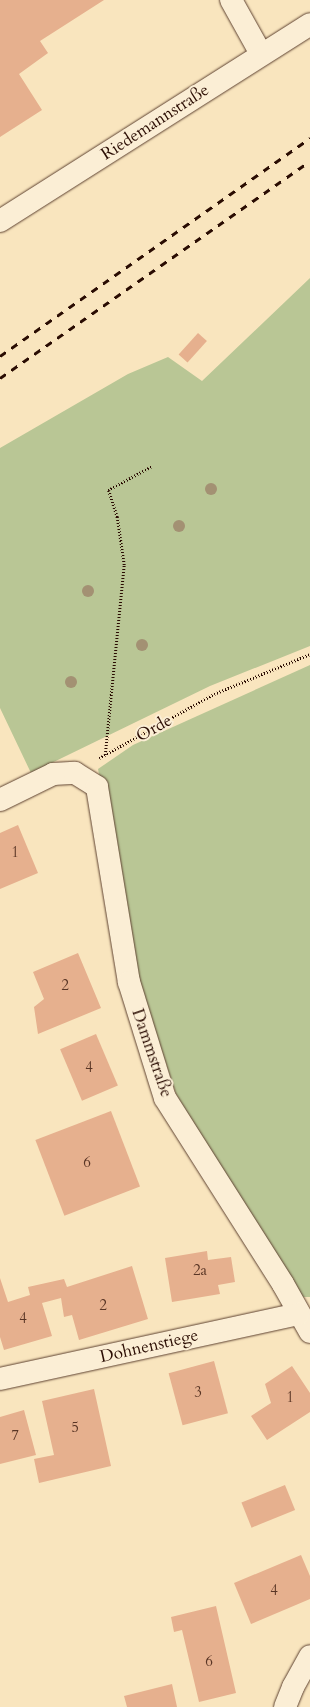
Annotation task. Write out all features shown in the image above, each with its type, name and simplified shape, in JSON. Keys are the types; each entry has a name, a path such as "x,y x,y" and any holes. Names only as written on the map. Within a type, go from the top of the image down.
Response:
{"street":[{"path":"231,0 261,54"},
{"name":"Riedemannstraße","path":"1,217 310,24"},
{"path":"0,800 53,774 75,773"},
{"name":"Dammstraße","path":"75,773 97,787 128,982 165,1098 283,1284 298,1314 310,1332"},
{"name":"Dohnenstiege","path":"0,1379 298,1314"},
{"path":"285,1707 293,1687 310,1656"}],"path":[{"path":"105,755 124,565 118,517 108,490 152,466"},
{"name":"Orde","path":"75,773 214,694 310,654"}],"green space":[{"path":"310,278 310,646 210,686 31,773 0,708 0,448 128,374 168,357 202,381"},
{"path":"310,665 310,1297 301,1297 176,1094 138,978 98,769 133,745"}],"building":[{"path":"0,0 104,0 40,41 48,53 19,74 42,110 0,137"},
{"path":"198,333 207,341 188,363 179,355"},
{"path":"18,825 38,873 0,889 0,833"},
{"path":"78,953 101,1008 38,1034 34,1007 44,999 33,972"},
{"path":"96,1034 118,1086 82,1101 60,1049"},
{"path":"111,1111 140,1187 64,1216 35,1140"},
{"path":"207,1251 208,1260 231,1257 235,1282 218,1285 220,1294 172,1302 165,1258"},
{"path":"132,1266 148,1319 79,1340 72,1315 64,1317 61,1298 42,1303 52,1336 4,1350 0,1337 0,1278 8,1302 30,1295 28,1287 64,1279 67,1287"},
{"path":"214,1361 228,1413 183,1425 169,1373"},
{"path":"292,1366 310,1393 310,1412 267,1440 251,1416 271,1403 265,1384"},
{"path":"94,1389 111,1466 39,1483 34,1459 54,1455 42,1401"},
{"path":"24,1410 36,1455 0,1464 0,1417"},
{"path":"285,1485 295,1510 252,1528 241,1503"},
{"path":"301,1555 310,1576 310,1599 251,1624 234,1583"},
{"path":"216,1606 236,1693 199,1702 182,1630 174,1632 171,1617"},
{"path":"172,1684 177,1707 127,1707 124,1696"}],"railway":[{"path":"0,356 310,138"},
{"path":"0,378 310,161"}]}
